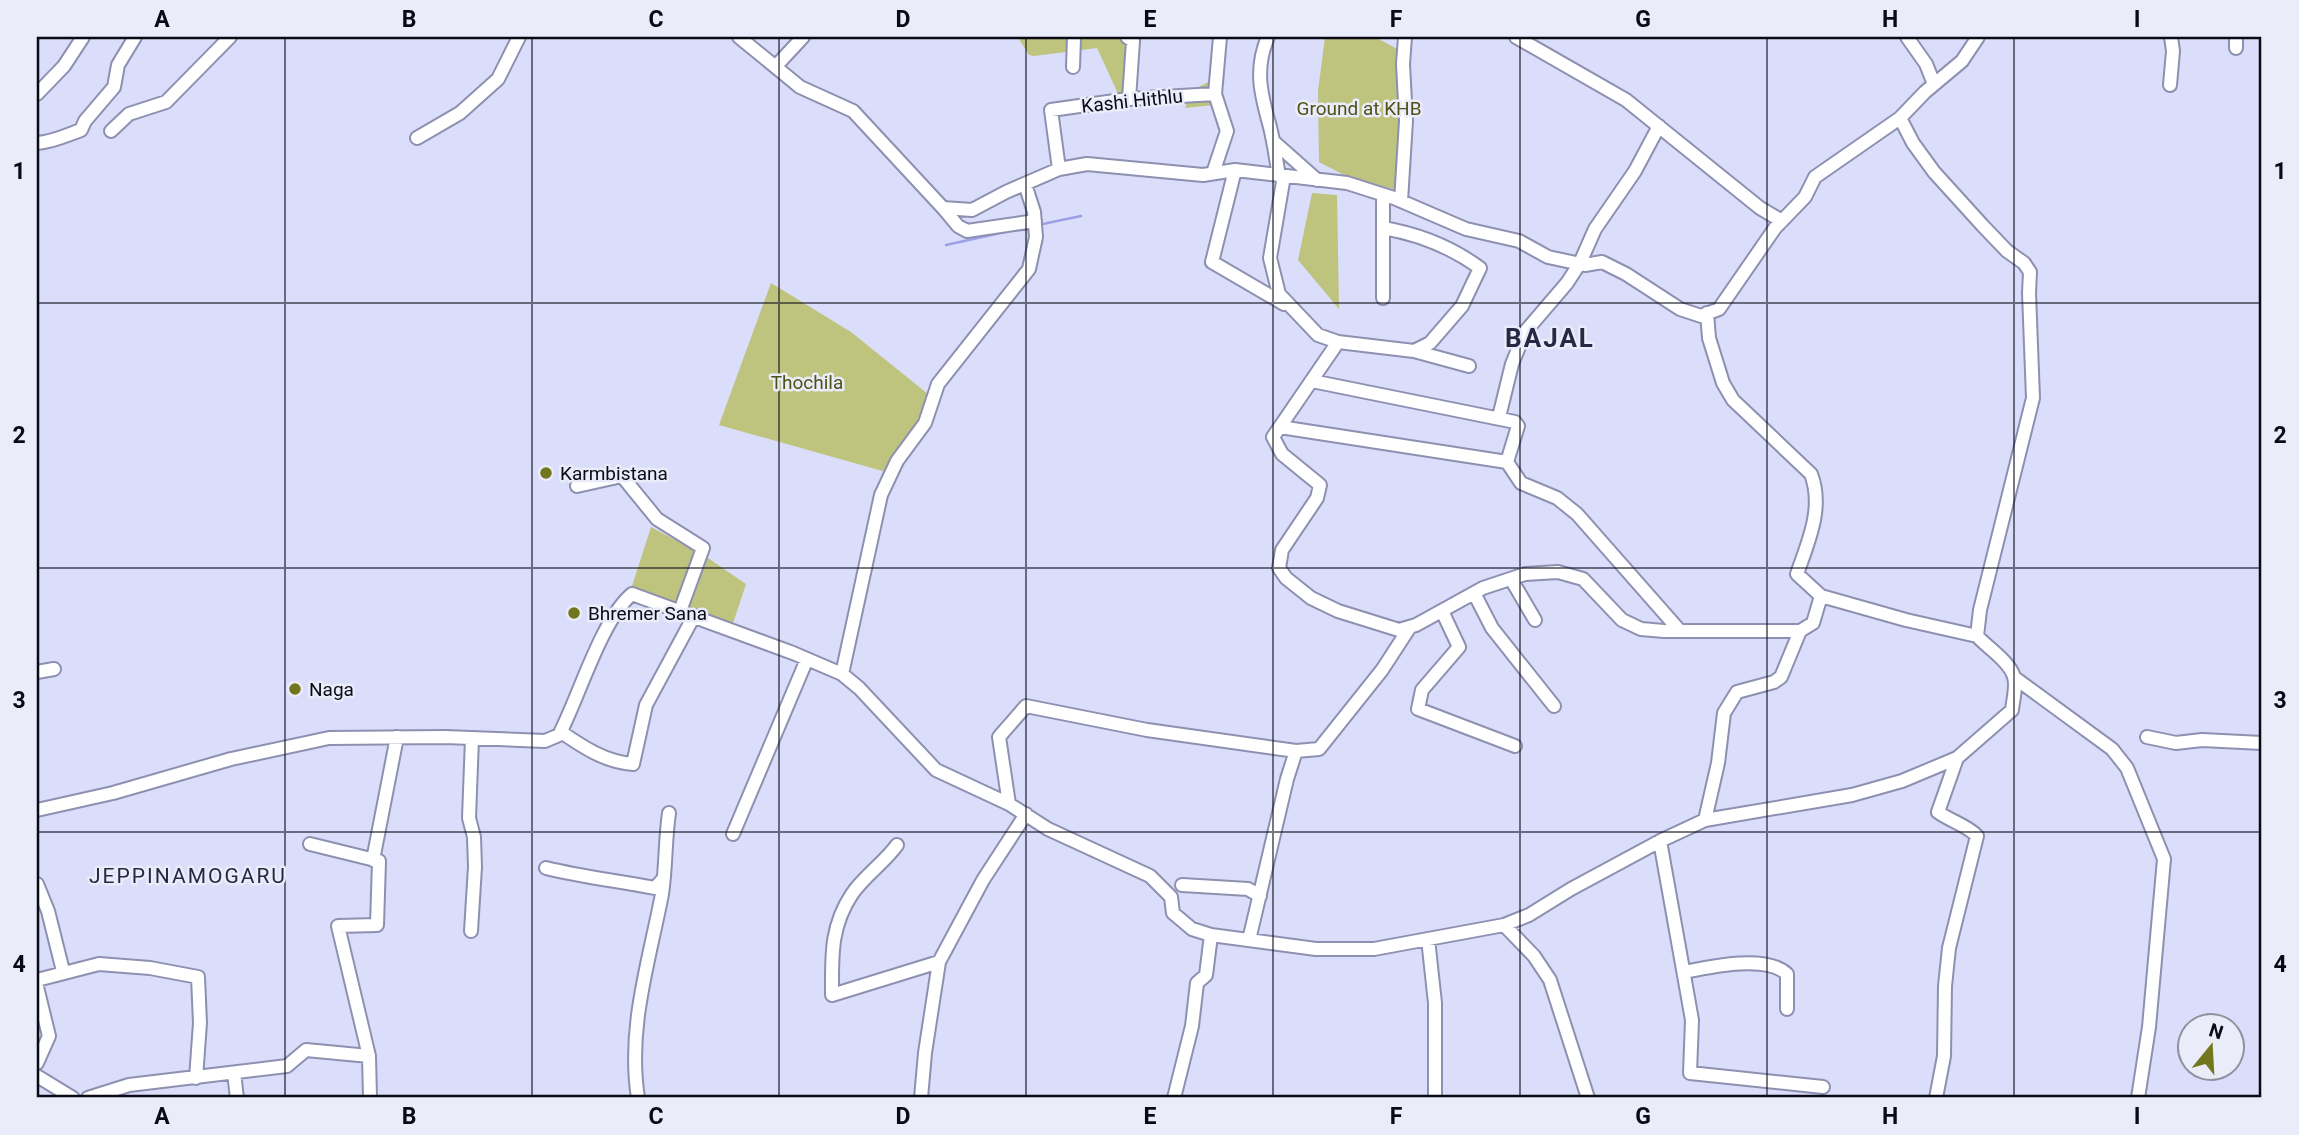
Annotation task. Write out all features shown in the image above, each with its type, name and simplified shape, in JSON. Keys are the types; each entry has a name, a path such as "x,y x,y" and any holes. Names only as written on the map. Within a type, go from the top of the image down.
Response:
{"street":[{"path":"37,94 64,66 83,37"},
{"path":"37,143 51,142 68,132 81,130 85,121 114,87 118,65 135,37"},
{"path":"111,131 129,114 166,102 230,37"},
{"path":"417,138 460,113 498,79 519,37"},
{"path":"739,37 800,87 853,111 958,226 967,231 1035,225"},
{"path":"776,66 803,37"},
{"path":"1073,67 1074,37"},
{"path":"1127,37 1133,41 1129,99"},
{"path":"1213,173 1227,131 1215,94 1220,37"},
{"path":"1268,37 1261,52 1258,73 1261,97 1282,176 1270,258 1279,293 1318,335 1338,342 1414,351 1469,366"},
{"path":"1401,201 1406,121 1403,54 1405,37"},
{"path":"1516,37 1626,100 1760,208 1782,221"},
{"path":"1908,37 1926,64 1934,84"},
{"path":"943,208 972,210 1059,169 1087,164 1141,167 1203,175 1235,170 1347,183 1401,201 1466,229 1519,241 1548,257 1586,265 1602,262 1626,274 1680,309 1701,316 1719,309 1782,221 1805,197 1815,177 1900,118 1962,61 1978,37"},
{"path":"2170,85 2173,51 2171,37"},
{"name":"Kashi Hithlu","path":"1059,169 1051,110 1129,99 1215,94"},
{"path":"1900,118 1913,143 1934,172 2030,272 2033,398 1980,610 1977,636"},
{"path":"1499,417 1512,364 1525,332 1567,283 1580,263 1595,229 1635,171 1659,126"},
{"path":"1273,141 1317,180"},
{"path":"1235,170 1212,262 1297,312"},
{"path":"842,674 881,495 897,461 925,423 938,384 1029,269 1035,225 1024,184"},
{"path":"1383,195 1383,298"},
{"path":"1383,228 1407,232 1457,251 1480,268 1462,306 1430,342 1414,351"},
{"path":"1707,313 1709,338 1723,383 1733,400 1811,474 1816,488 1814,525 1797,574 1821,596 1906,620 1977,636 1991,652 2007,663 2015,678 2112,749 2127,768 2164,859 2149,1027 2138,1098"},
{"path":"1338,342 1273,437 1282,454 1320,485 1317,498 1282,550 1279,568 1286,578 1311,598 1338,611 1399,630 1410,627 1474,593 1511,579 1525,574 1558,572 1583,579 1622,620 1641,629 1800,631 1813,624 1821,596"},
{"path":"1312,381 1499,417 1518,424 1507,462"},
{"path":"1280,427 1507,462 1521,483 1557,498 1577,514 1680,631"},
{"path":"577,486 622,476 657,519 703,548 680,611"},
{"path":"1511,579 1535,620"},
{"path":"1474,593 1492,628 1555,706"},
{"path":"37,810 113,793 231,760 329,738 545,741 561,732 600,642 623,602 632,594 842,674 859,688 936,770 1009,804 1048,829 1150,876 1171,897 1173,913 1185,925 1210,935 1316,949 1374,948 1504,925 1529,915 1660,841 1705,821 1852,795 1902,780 1957,758 2012,710 2015,678"},
{"path":"1442,611 1459,647 1422,690 1418,709 1515,746"},
{"path":"561,732 591,752 633,764 646,705 694,616"},
{"path":"1009,804 999,737 1026,706 1147,730 1296,751 1319,749 1382,670 1410,627"},
{"path":"1705,821 1718,762 1724,713 1737,692 1774,682 1781,677 1800,631"},
{"path":"733,834 807,659"},
{"path":"37,672 54,668"},
{"path":"373,860 397,737"},
{"path":"2147,737 2175,743 2202,740 2262,743"},
{"path":"471,931 475,867 474,837 469,818 472,738"},
{"path":"1249,940 1296,751"},
{"path":"1937,1098 1944,1056 1945,986 1949,948 1977,835 1971,829 1960,826 1938,812 1957,758"},
{"path":"638,1098 636,1034 642,984 657,920 669,813"},
{"path":"921,1098 939,962 983,880 1026,814"},
{"path":"1660,841 1692,1020 1690,1073 1823,1087"},
{"path":"310,844 379,861 377,925 338,926 369,1056 370,1098"},
{"path":"897,845 886,860 853,892 840,917 832,942 832,995 939,962"},
{"path":"546,868 656,888 663,879"},
{"path":"37,884 48,911 64,971"},
{"path":"1182,885 1248,889 1260,896"},
{"path":"1504,925 1534,956 1550,980 1588,1098"},
{"path":"1174,1098 1192,1026 1197,983 1206,975 1210,935"},
{"path":"1428,939 1435,1003 1435,1098"},
{"path":"37,980 99,964 150,968 198,977 200,1023 197,1078"},
{"path":"1684,972 1731,964 1778,968 1787,974 1787,1009"},
{"path":"37,987 49,1036 37,1063"},
{"path":"88,1098 129,1085 287,1066 306,1050 369,1056"},
{"path":"234,1073 237,1098"},
{"path":"37,1076 74,1098"}],"green space":[{"name":"Ground at KHB","path":"1325,37 1375,37 1399,50 1399,191 1342,174 1319,162 1318,91"},
{"path":"1019,39 1127,39 1128,97 1120,98 1097,48 1034,56 1029,55"},
{"path":"1212,80 1214,105 1185,108 1191,91"},
{"path":"1312,193 1337,195 1339,309 1298,260"},
{"name":"Thochila","path":"771,283 851,332 928,394 924,413 886,472 719,425"},
{"path":"651,527 705,556 746,584 733,623 631,589"}],"waterway":[{"path":"1038,225 1081,216"},
{"path":"946,245 1014,230"}],"place":[{"name":"Karmbistana","path":"546,473"},
{"name":"Bhremer Sana","path":"574,613"},
{"name":"Naga","path":"295,689"}],"district":[{"name":"BAJAL","path":"1550,338"},
{"name":"JEPPINAMOGARU","path":"188,876"}]}
